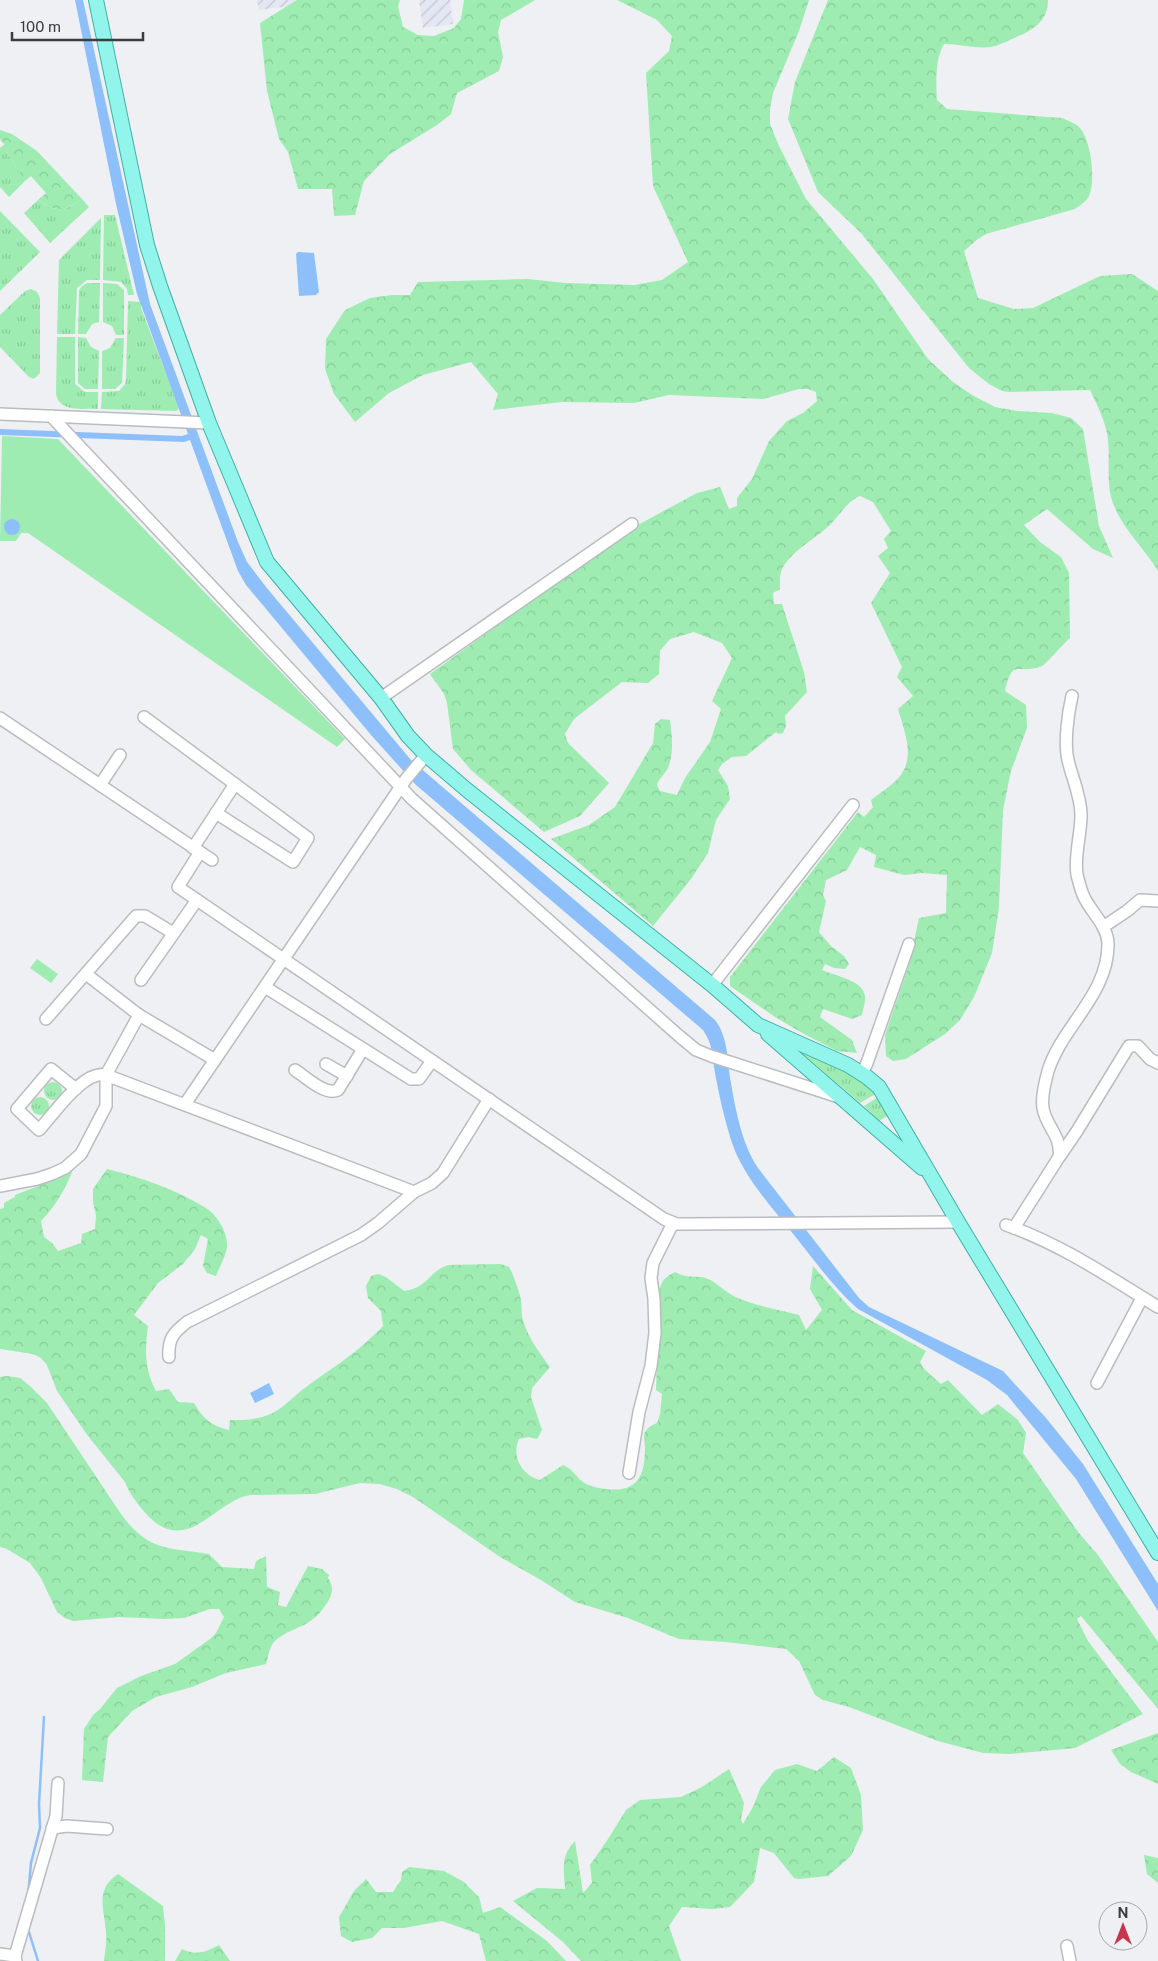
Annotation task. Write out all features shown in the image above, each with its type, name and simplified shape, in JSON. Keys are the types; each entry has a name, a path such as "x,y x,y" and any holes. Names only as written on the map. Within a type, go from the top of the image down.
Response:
{"main road":[{"path":"96,0 147,245 209,422 267,562 380,698 423,758 467,790 712,985 930,1175"},
{"path":"758,1025 848,1065 878,1087 1158,1553"}],"street":[{"path":"0,414 209,422"},
{"path":"51,416 403,783 678,1035 696,1050 711,1056 842,1098"},
{"path":"380,698 632,524"},
{"path":"1059,1157 1059,1143 1043,1110 1048,1070 1104,973 1108,946 1108,936 1084,897 1077,875 1081,814 1079,795 1068,758 1069,708 1072,696"},
{"path":"144,717 308,838 293,862 216,813"},
{"path":"0,718 212,860"},
{"path":"100,785 120,755"},
{"path":"185,1104 403,783 423,758"},
{"path":"235,784 216,813 178,887 664,1219 674,1223 958,1222"},
{"path":"712,985 853,804"},
{"path":"141,980 197,900"},
{"path":"1103,927 1140,900 1158,901"},
{"path":"46,1019 136,916 146,916 173,933"},
{"path":"862,1074 909,944"},
{"path":"86,974 139,1015 215,1060"},
{"path":"265,987 411,1079 419,1079 432,1060"},
{"path":"0,1186 52,1174 65,1168 76,1159 104,1111 106,1075 139,1015"},
{"path":"1158,1063 1150,1059 1138,1046 1130,1046 1125,1050 1077,1131 1010,1227 1062,1249 1158,1307"},
{"path":"295,1070 330,1091 338,1090 363,1049"},
{"path":"326,1064 347,1076"},
{"path":"76,1089 51,1069 17,1109 40,1130 76,1089 82,1082 100,1074 106,1075 414,1192"},
{"path":"169,1357 168,1345 170,1340 187,1322 361,1235 414,1192 432,1183 443,1173 489,1099"},
{"path":"629,1473 639,1412 651,1366 655,1333 651,1278 653,1263 674,1223"},
{"path":"1097,1383 1142,1298"},
{"path":"0,1954 15,1959 56,1816 58,1783"},
{"path":"52,1828 67,1826 107,1829"},
{"path":"1067,1946 1070,1961"}],"shaded area":[{"path":"257,0 336,0 259,10"},
{"path":"419,0 450,0 453,24 423,28"}],"green space":[{"path":"297,0 400,0 398,6 403,27 418,35 434,36 454,28 461,19 464,0 535,0 501,20 498,32 503,57 499,71 457,93 451,114 437,125 390,154 364,181 355,215 334,216 332,189 298,189 288,152 279,139 267,91 260,23"},
{"path":"617,0 809,0 799,31 773,93 770,109 770,124 806,199 873,279 928,359 953,382 995,407 1017,411 1052,413 1071,418 1083,429 1099,526 1113,558 1093,549 1047,509 1024,525 1040,542 1061,557 1069,573 1070,638 1042,666 1034,669 1014,670 1008,680 1005,691 1026,705 1027,728 1011,771 1003,810 999,907 992,953 974,997 960,1020 945,1034 906,1059 893,1061 886,1056 885,1035 909,965 919,918 946,913 947,875 922,873 904,875 874,867 876,855 860,847 847,870 826,880 823,895 826,901 819,932 831,946 844,956 849,964 845,969 834,968 825,964 822,970 854,982 863,991 865,1003 862,1015 852,1019 823,1009 820,1017 852,1040 857,1053 837,1051 804,1034 775,1017 730,986 730,977 858,812 864,817 873,807 871,800 895,782 905,767 908,751 907,742 898,709 913,696 897,677 902,667 871,603 890,573 878,556 888,548 884,539 891,531 873,502 860,496 855,499 847,505 830,525 799,549 783,567 780,575 780,589 773,593 774,604 782,604 804,672 807,692 785,716 786,726 783,733 779,734 776,732 746,756 732,757 722,764 718,770 728,786 730,799 716,820 708,853 691,879 653,926 551,839 589,825 615,807 653,743 655,724 661,719 670,720 672,751 668,768 657,785 660,791 677,795 685,778 710,742 721,709 712,701 732,658 722,643 694,632 670,639 660,651 659,674 648,683 622,682 574,719 565,734 568,743 609,783 580,816 544,832 471,770 453,749 447,703 444,694 430,674 634,527 697,493 720,487 729,509 737,506 737,498 752,479 769,441 787,421 803,413 817,401 816,392 808,389 799,389 763,399 669,395 634,403 562,402 493,410 498,394 471,362 423,375 389,393 355,422 334,394 325,369 326,339 345,310 370,298 410,295 418,282 528,279 565,283 634,285 662,280 688,262 653,186 646,73 669,51 672,36 657,20"},
{"path":"828,0 1048,0 1045,15 1037,25 1026,33 1001,44 973,47 944,44 939,57 936,79 937,100 947,109 1062,118 1076,124 1087,141 1091,160 1092,180 1089,196 1085,202 1075,209 986,234 964,251 978,298 1014,309 1033,308 1100,276 1132,274 1158,291 1158,571 1125,527 1111,497 1107,433 1102,416 1090,390 1009,392 1002,391 989,384 969,368 861,233 818,192 788,119 795,82"},
{"path":"0,130 12,134 37,151 82,199 65,209 55,209 38,200 46,193 31,176 25,181 0,139"},
{"path":"5,144 6,151 25,181 9,197 0,187 0,148"},
{"path":"82,199 89,207 50,243 24,213 38,200 55,209 65,209"},
{"path":"0,211 40,252 0,291"},
{"path":"104,215 115,215 134,295 128,295 127,289 121,282 103,280"},
{"path":"101,218 100,280 87,280 77,288 75,334 57,334 59,260"},
{"path":"87,283 100,283 99,322 92,324 86,334 78,334 79,291"},
{"path":"103,283 117,284 124,290 124,335 116,335 112,326 103,322"},
{"path":"31,289 37,292 40,298 40,373 34,379 29,377 0,347 0,315 25,291"},
{"path":"128,301 141,302 141,308 179,408 177,411 101,409 102,392 119,391 126,380"},
{"path":"57,337 75,337 75,384 85,392 98,392 98,409 67,407 58,400 56,394"},
{"path":"78,337 86,338 91,347 99,351 98,389 85,389 78,383"},
{"path":"116,338 124,338 122,383 115,389 102,389 102,351 110,348"},
{"path":"2,436 58,439 345,739 337,747 28,533 21,533 16,541 0,541"},
{"path":"37,959 58,974 51,983 30,968"},
{"path":"801,1050 846,1069 877,1093 860,1103"},
{"path":"53,1082 60,1084 62,1091 60,1098 53,1100 46,1098 44,1091 46,1084"},
{"path":"880,1096 889,1115 879,1121 864,1106"},
{"path":"36,1097 44,1097 49,1102 47,1113 36,1115 31,1110 31,1102"},
{"path":"107,1169 158,1185 195,1201 214,1215 226,1236 226,1251 216,1276 207,1273 203,1266 208,1239 201,1235 195,1249 183,1264 158,1283 134,1315 148,1326 146,1359 149,1375 156,1391 169,1389 178,1402 194,1403 208,1421 229,1430 230,1420 259,1418 277,1411 354,1352 383,1326 381,1311 368,1298 366,1286 371,1276 378,1274 386,1277 404,1291 418,1287 441,1268 448,1265 501,1264 509,1267 511,1270 520,1297 525,1327 534,1345 550,1367 532,1388 531,1397 542,1430 537,1439 528,1437 519,1439 516,1452 517,1458 523,1470 534,1478 540,1480 563,1465 585,1483 605,1489 616,1490 625,1488 637,1480 641,1474 645,1457 644,1434 649,1427 657,1423 660,1414 662,1394 656,1390 659,1292 664,1280 675,1272 685,1276 704,1278 738,1298 760,1306 799,1315 806,1330 822,1310 810,1289 813,1266 852,1310 926,1351 920,1362 924,1369 941,1384 948,1380 982,1415 998,1404 1018,1420 1026,1433 1023,1453 1078,1532 1098,1555 1158,1642 1158,1709 1081,1616 1077,1619 1088,1641 1143,1714 1075,1748 1010,1754 983,1753 938,1741 849,1707 823,1700 815,1695 799,1661 786,1649 679,1639 628,1618 575,1602 500,1557 413,1497 397,1489 379,1484 360,1483 315,1494 250,1495 224,1507 189,1529 176,1531 163,1527 149,1517 142,1509 132,1496 125,1482 88,1436 57,1391 47,1365 41,1358 33,1354 0,1349 0,1209 4,1208 4,1203 15,1197 15,1195 73,1170 60,1197 41,1221 44,1237 58,1251 81,1243 82,1234 95,1229 96,1215 93,1203 93,1189"},
{"path":"0,1377 20,1378 47,1403 121,1514 131,1526 150,1542 160,1546 209,1554 222,1567 254,1569 256,1561 266,1556 267,1587 280,1592 278,1605 286,1607 308,1566 322,1569 329,1575 328,1578 332,1590 327,1603 309,1622 274,1641 266,1664 226,1673 192,1687 156,1697 132,1711 108,1737 103,1782 82,1780 84,1729 93,1715 117,1688 141,1676 175,1664 210,1639 216,1633 224,1617 219,1609 210,1609 184,1618 119,1617 73,1621 57,1612 41,1578 30,1563 7,1549 0,1547"},
{"path":"1158,1733 1158,1784 1131,1772 1120,1764 1111,1750"},
{"path":"834,1757 851,1768 861,1795 863,1830 851,1856 828,1876 799,1879 794,1878 774,1853 760,1848 754,1882 730,1907 712,1909 682,1907 669,1926 681,1961 581,1961 563,1942 513,1901 537,1888 565,1889 565,1858 575,1841 583,1893 592,1883 590,1865 626,1810 640,1800 681,1797 702,1787 729,1769 744,1803 741,1820 743,1824 753,1807 761,1787 775,1770 797,1764 817,1771"},
{"path":"1144,1855 1158,1858 1158,1883 1147,1874"},
{"path":"409,1867 444,1871 464,1882 479,1897 483,1913 500,1907 547,1941 566,1961 486,1961 479,1934 442,1921 404,1928 382,1928 372,1938 352,1942 341,1936 339,1917 354,1891 366,1879 376,1892 393,1892 401,1880 402,1872"},
{"path":"118,1874 163,1906 165,1961 104,1961 106,1936 103,1893 111,1880"},
{"path":"219,1945 230,1961 175,1961 182,1949 196,1953 210,1950"}],"water":[{"path":"75,0 83,0 150,304 247,562 411,760 715,1020 720,1027 725,1043 740,1127 752,1159 758,1168 859,1298 869,1307 1003,1371 1046,1418 1083,1464 1158,1584 1158,1611 1076,1479 1007,1395 987,1380 858,1309 826,1276 769,1205 751,1180 736,1154 720,1098 713,1056 703,1030 416,785 371,735 246,585 238,571 190,440 184,442 0,435 0,429 182,436 188,434 137,294 116,204"},
{"path":"298,252 314,253 319,292 316,295 299,296 296,254"},
{"path":"12,519 18,521 20,527 18,533 12,535 6,533 4,527 6,521"},
{"path":"269,1383 274,1394 255,1403 250,1393"}],"waterway":[{"path":"28,1896 31,1863 40,1828 39,1804 44,1717"},
{"path":"28,1929 38,1961"}]}
